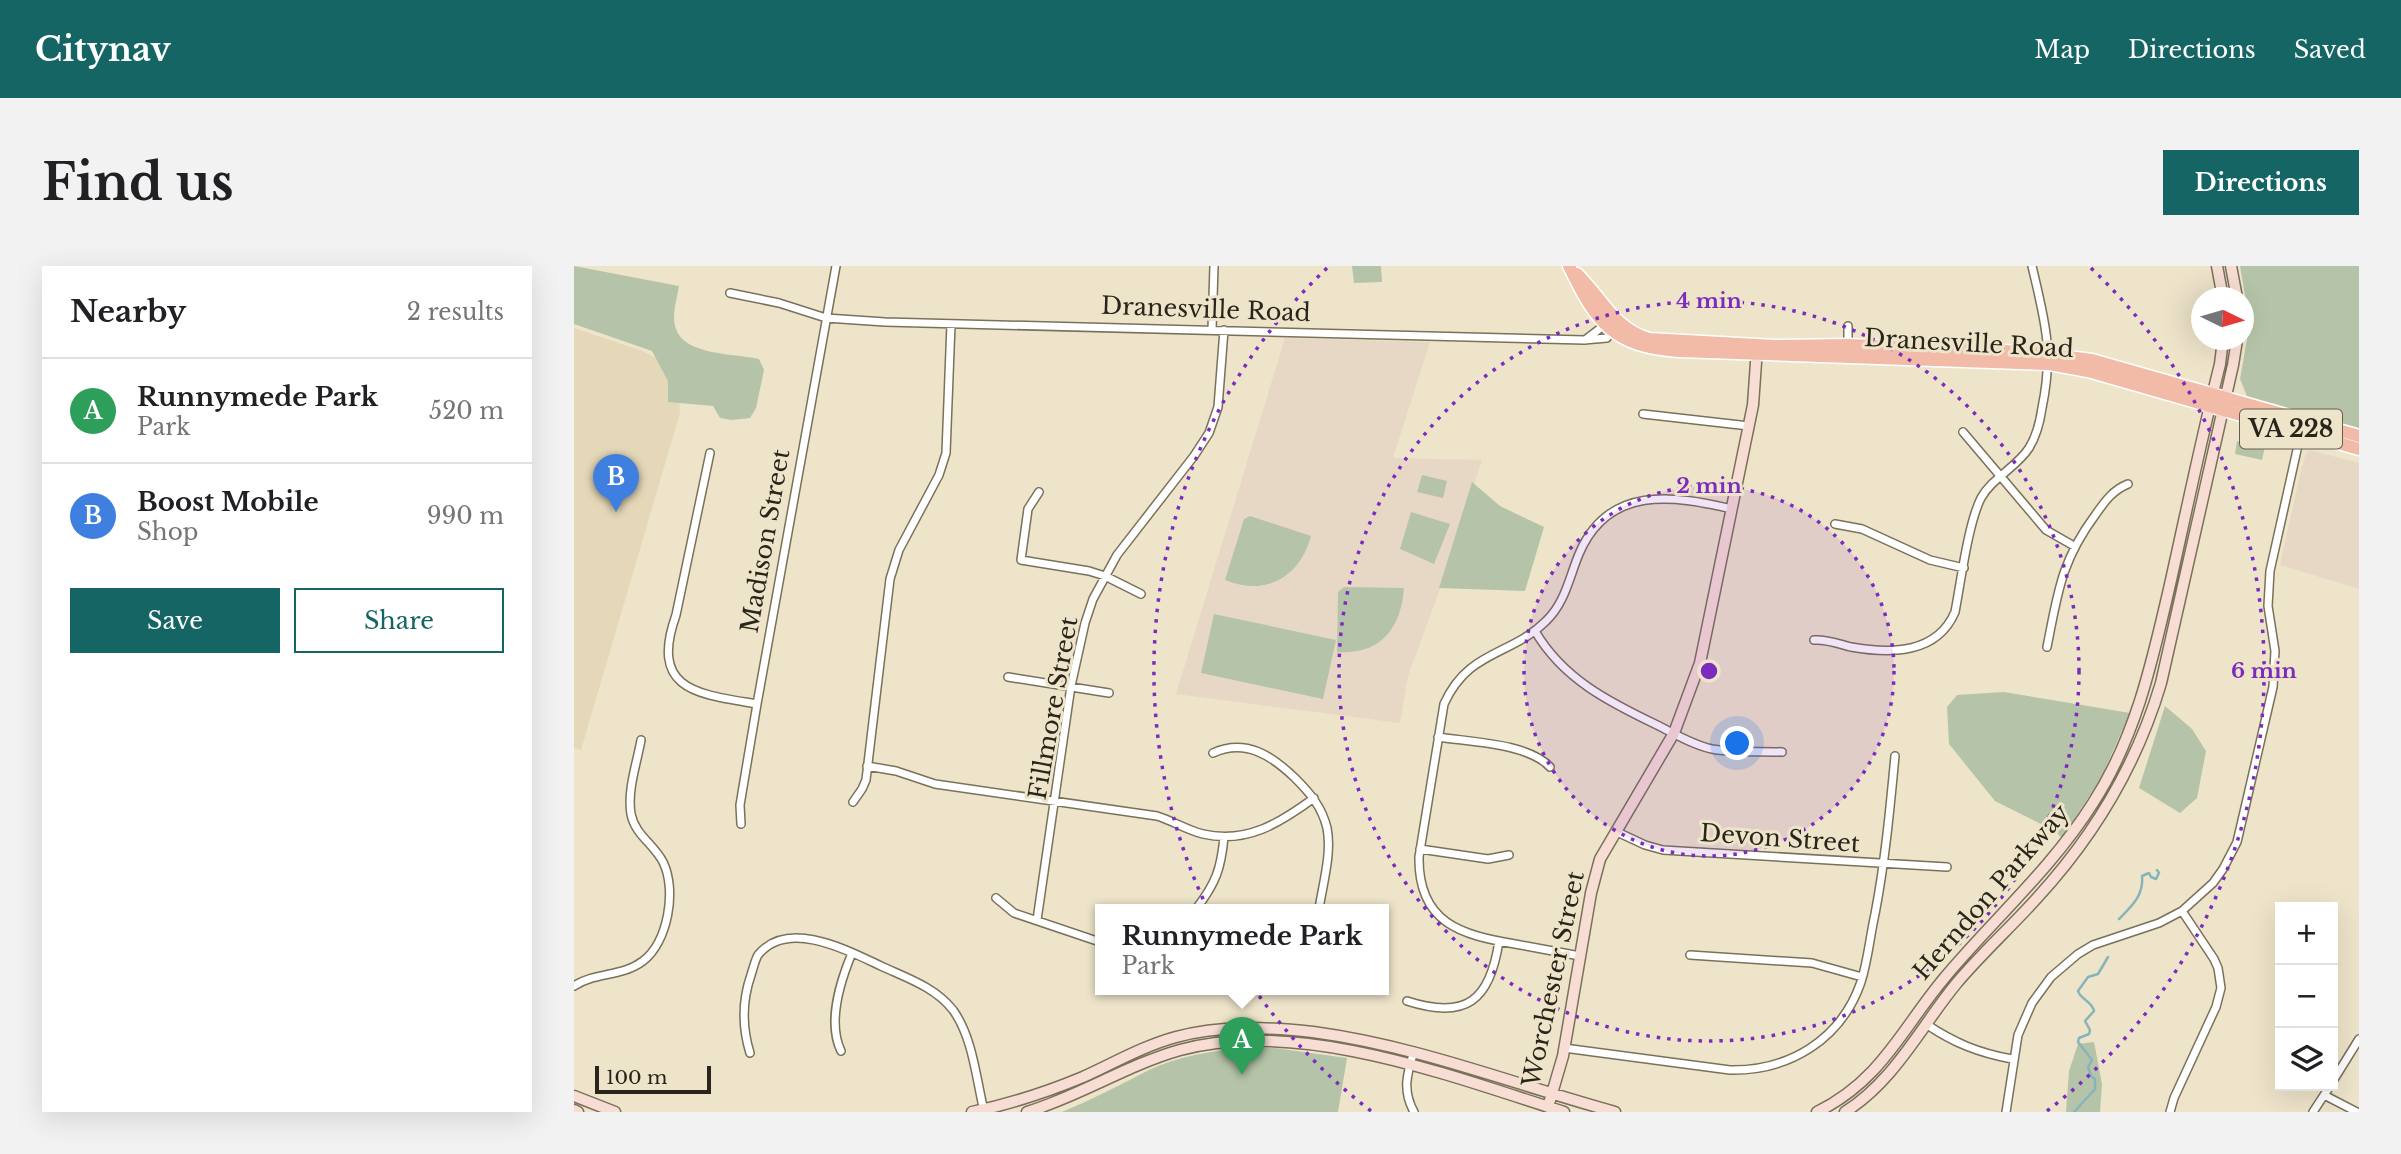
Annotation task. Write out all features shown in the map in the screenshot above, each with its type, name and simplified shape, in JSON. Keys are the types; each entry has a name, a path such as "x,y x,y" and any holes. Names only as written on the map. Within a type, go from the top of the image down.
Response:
{"main road":[{"path":"1569,266 1588,285 1610,325"},
{"path":"2217,266 2221,287"},
{"path":"2231,266 2235,287"},
{"name":"Dranesville Road","path":"1610,325 1649,339 1756,349 2049,359"},
{"name":"Dranesville Road","path":"1756,349 1848,345 2049,359 2218,402 2303,427 2359,449"},
{"name":"Worchester Street","path":"1548,1107 1564,1048 1594,876 1615,830 1674,733 1700,663 1753,405 1756,349"},
{"name":"Herndon Parkway","path":"1845,1112 1872,1092 1892,1072 1958,982 2072,857 2112,798 2137,748 2163,676 2218,402 2222,350"},
{"name":"Herndon Parkway","path":"1817,1112 1835,1108 1882,1062 1941,982 2054,858 2108,777 2133,724 2150,672 2233,350"},
{"name":"Dranesville Road","path":"2303,427 2359,436"},
{"path":"980,1111 1060,1086 1149,1046 1176,1037 1204,1031 1245,1028 1288,1030 1370,1041 1414,1051 1615,1112"},
{"path":"1027,1112 1074,1095 1153,1059 1193,1047 1234,1041 1276,1042 1377,1056 1564,1112"},
{"path":"574,1096 615,1112"}],"street":[{"name":"Madison Street","path":"741,824 740,805 757,704 836,266"},
{"path":"1212,330 1214,266"},
{"path":"1814,640 1829,640 1859,648 1908,649 1929,643 1938,637 1951,621 1981,498 2021,458 2039,426 2049,359 2046,324 2032,266"},
{"name":"Dranesville Road","path":"730,293 779,303 826,318 951,324 1584,340 1607,338 1610,325"},
{"path":"853,802 862,789 867,766 894,564 939,475 946,453 951,324"},
{"path":"1847,326 1848,345"},
{"name":"Fillmore Street","path":"1037,920 1071,686 1085,623 1105,576 1126,542 1209,433 1217,407 1224,330"},
{"path":"1643,414 1749,426"},
{"path":"2006,1112 2012,1059 2018,1035 2041,989 2063,965 2093,945 2159,923 2182,911 2207,890 2223,869 2243,826 2275,669 2268,606 2270,571 2303,427"},
{"path":"1962,432 2046,530 2074,546"},
{"path":"710,453 677,615 668,638 668,653 673,672 684,685 701,695 757,704"},
{"path":"2047,647 2062,575 2074,546 2109,496 2128,484"},
{"path":"1040,492 1028,509 1021,561 1080,569 1105,576 1141,594"},
{"path":"1580,956 1463,933 1452,927 1436,911 1420,880 1420,849 1444,704 1464,673 1481,660 1535,631 1554,613 1581,550 1590,535 1609,516 1636,502 1658,498 1684,499 1732,509"},
{"path":"1835,524 1862,529 1930,560 1964,568"},
{"path":"1535,631 1563,668 1598,695 1674,733 1711,748 1782,752"},
{"path":"1008,677 1109,693"},
{"path":"1438,737 1529,752 1544,760 1550,767"},
{"path":"574,986 591,977 622,972 642,962 654,951 663,931 670,894 667,873 661,859 638,831 630,810 630,797 642,740"},
{"path":"1213,753 1234,747 1258,750 1277,761 1314,798 1324,818 1328,842 1320,904"},
{"path":"1564,1048 1730,1070 1764,1068 1804,1053 1828,1034 1848,1009 1862,977 1884,863 1895,756"},
{"path":"867,766 896,771 935,784 1157,816 1190,830 1224,837 1251,834 1266,829 1314,798"},
{"name":"Devon Street","path":"1615,830 1645,845 1663,850 1947,867"},
{"path":"1200,904 1215,882 1222,859 1224,837"},
{"path":"1420,849 1488,859 1508,855"},
{"path":"996,898 1014,913 1095,940"},
{"path":"2170,1112 2216,1007 2221,988 2214,959 2182,911"},
{"path":"750,1053 743,1031 744,1011 746,988 757,956 768,946 785,939 803,938 831,944 922,984 943,999 965,1033 980,1111"},
{"path":"1407,1001 1436,1009 1467,1003 1489,983 1499,941"},
{"path":"841,1051 835,1035 835,1026 842,981 852,953"},
{"path":"1690,956 1812,963 1862,977"},
{"path":"1926,1024 1961,1046 2012,1059"},
{"path":"2338,1073 2359,1039"},
{"path":"1414,1051 1405,1088 1414,1112"},
{"path":"2313,1112 2327,1091"},
{"path":"2324,1095 2357,1112"}],"shaded area":[{"path":"574,328 642,351 666,363 678,379 680,413 581,750 574,748"},
{"path":"1285,338 1430,342 1393,458 1482,460 1408,676 1400,723 1176,694"},
{"path":"2309,450 2359,463 2359,589 2280,565 2299,479"}],"green space":[{"path":"574,266 679,286 674,319 681,338 700,349 759,359 764,370 756,408 750,418 720,418 713,406 668,402 668,381 652,351 574,324"},
{"path":"1352,266 1381,266 1382,282 1354,283"},
{"path":"2240,266 2359,266 2359,428 2247,396 2240,379 2245,350 2254,350 2254,287 2244,287"},
{"path":"2237,441 2265,446 2262,460 2235,454"},
{"path":"1422,475 1447,481 1443,498 1417,492"},
{"path":"1472,482 1500,506 1544,527 1525,591 1439,588"},
{"path":"1411,512 1450,524 1434,564 1400,549"},
{"path":"1250,516 1311,536 1299,563 1279,580 1254,586 1225,580 1244,519"},
{"path":"1344,587 1404,588 1398,616 1386,636 1376,644 1352,652 1337,652 1338,592"},
{"path":"1214,614 1336,640 1323,699 1201,673"},
{"path":"2004,692 2130,713 2101,778 2062,838 2055,831 1995,801 1949,744 1947,707 1957,695"},
{"path":"2165,706 2192,729 2206,751 2197,798 2180,813 2139,788"},
{"path":"2094,1042 2102,1084 2100,1112 2066,1112 2069,1071 2078,1044"},
{"path":"1244,1048 1275,1048 1347,1058 1338,1112 1062,1112 1151,1069 1181,1058"}],"waterway":[{"path":"2119,919 2139,895 2142,876 2149,873 2156,879 2159,873 2157,870"},
{"path":"2074,1112 2095,1089 2095,1079 2088,1067 2092,1060 2078,1042 2079,1038 2089,1034 2090,1030 2085,1021 2094,1011 2078,991 2088,977 2098,974 2108,957"}],"place":[{"name":"Boost Mobile","path":"616,512"},
{"name":"Runnymede Park","path":"1242,1075"}]}
